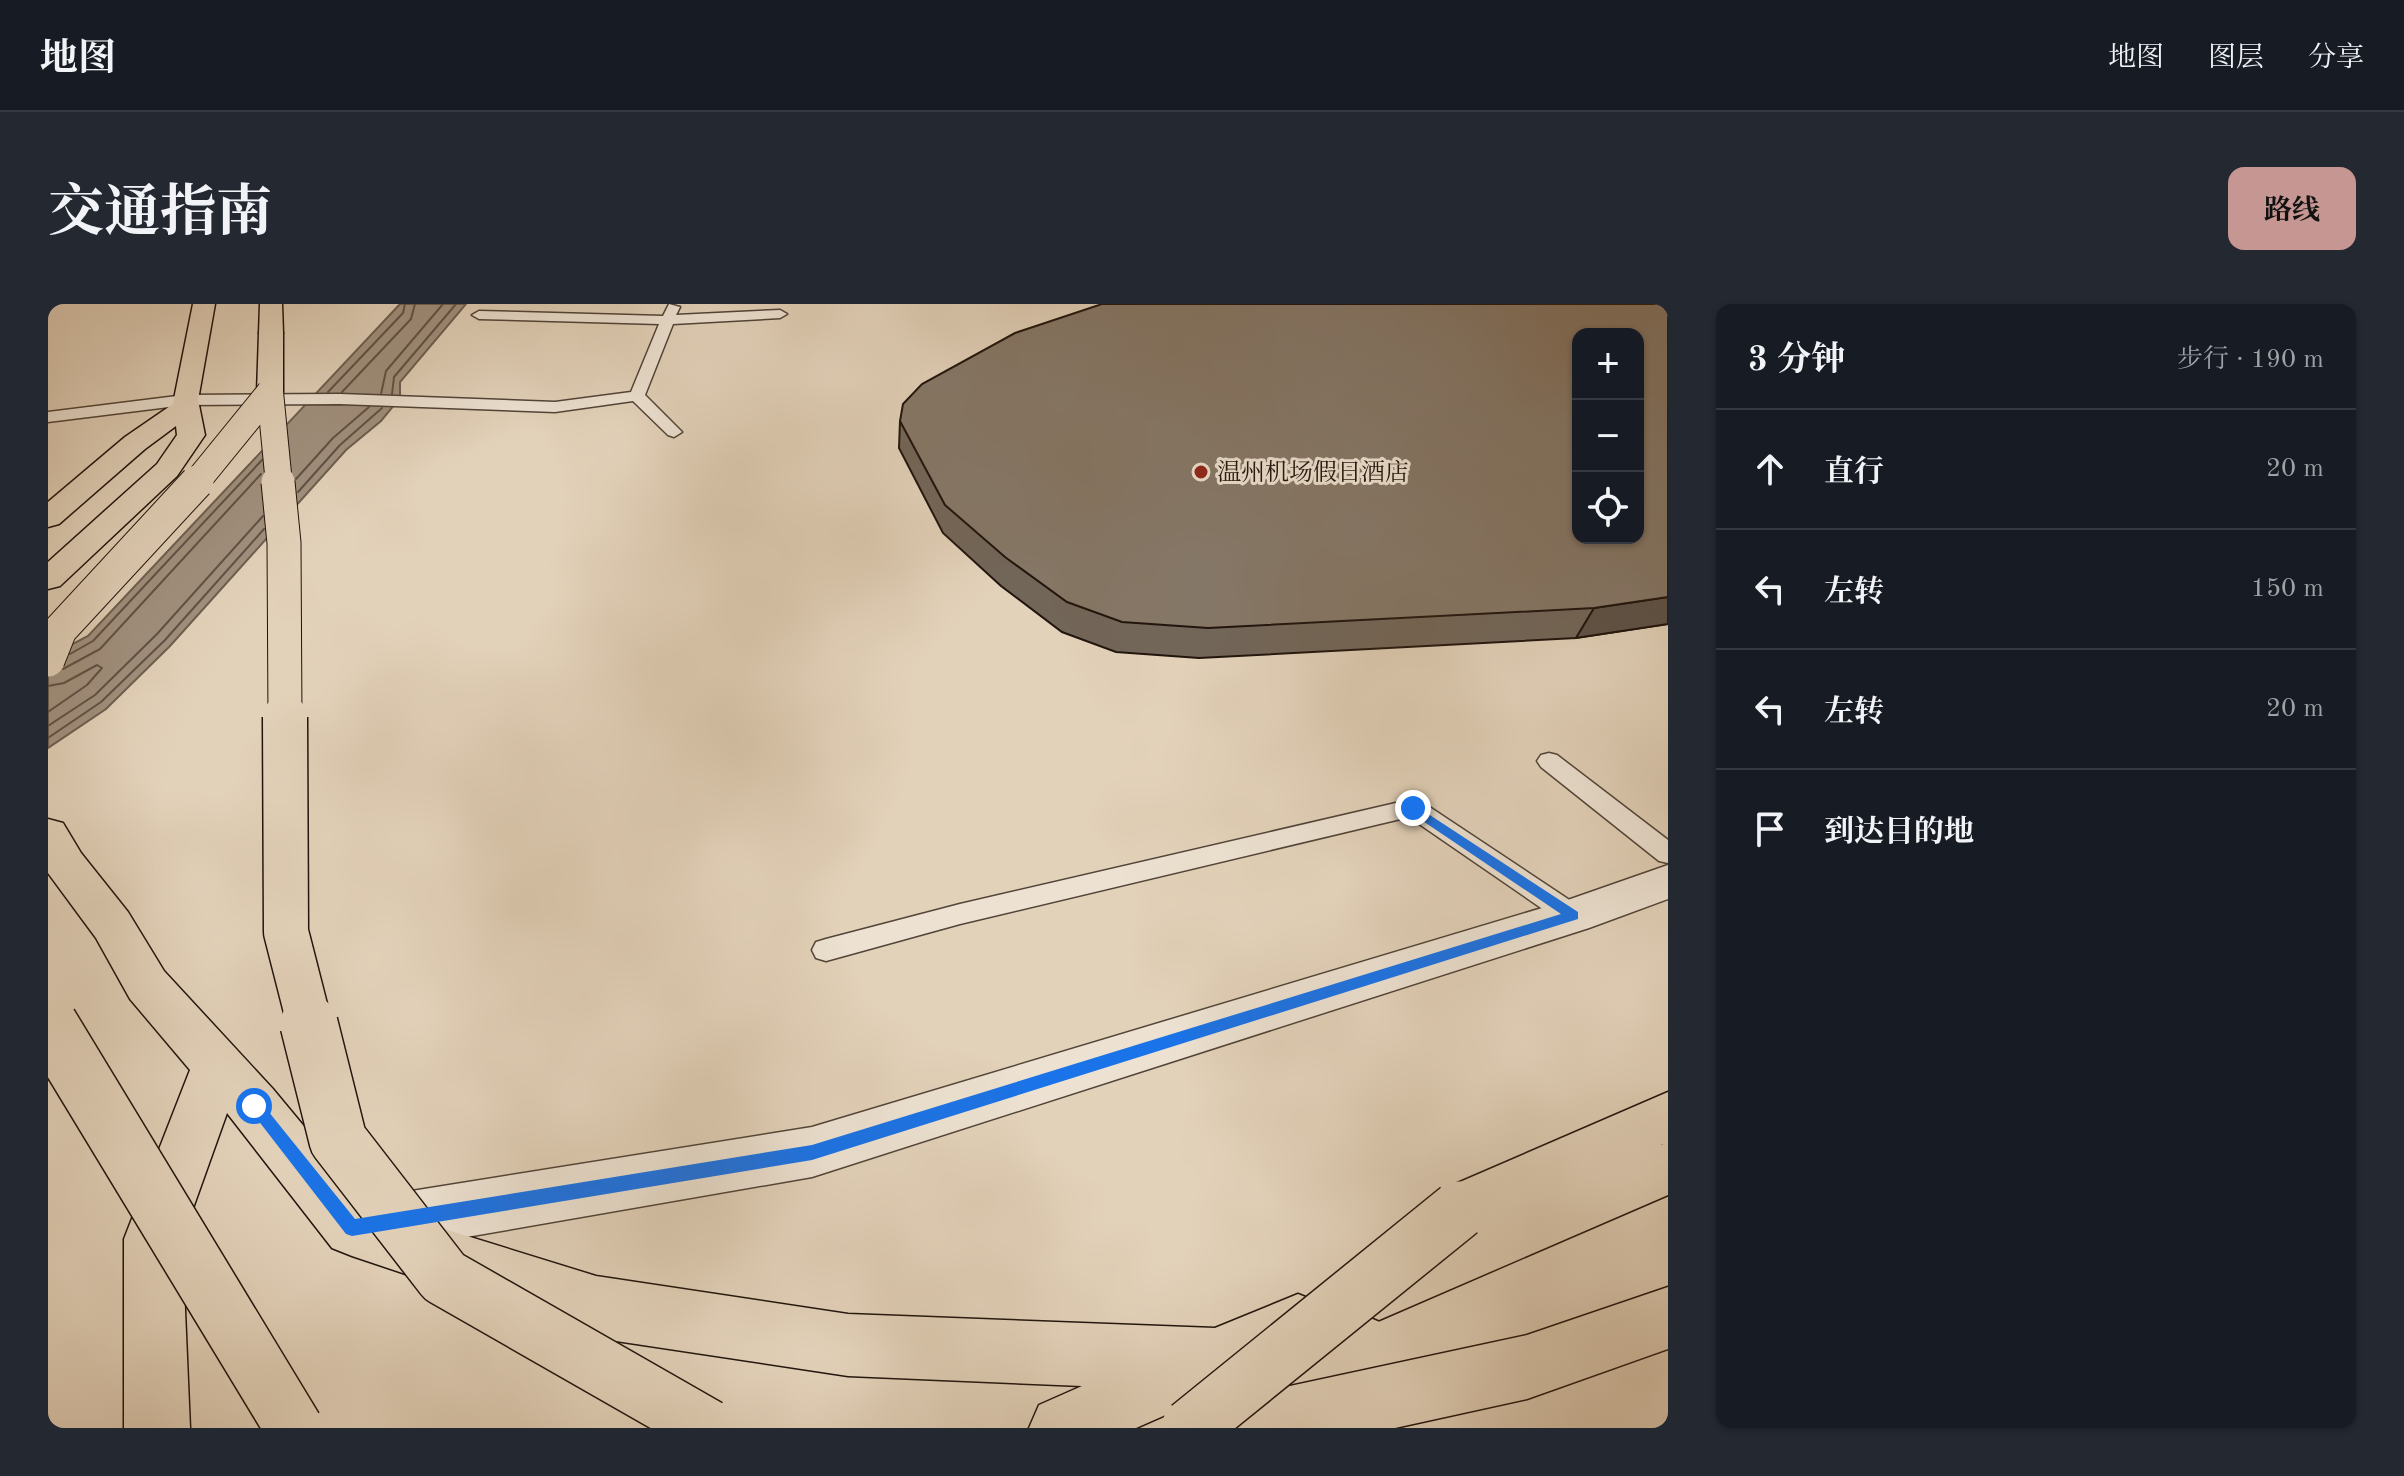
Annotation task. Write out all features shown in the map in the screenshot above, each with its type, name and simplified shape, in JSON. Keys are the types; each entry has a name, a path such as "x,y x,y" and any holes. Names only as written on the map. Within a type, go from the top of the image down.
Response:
{"main road":[{"path":"48,579 167,470 191,435 186,403 204,304"},
{"path":"271,304 270,392 284,543 286,932 338,1140 444,1277 708,1428"},
{"path":"48,660 60,630 220,457 270,392"},
{"path":"48,518 186,403"},
{"path":"48,834 65,864 112,925 147,985 254,1106 352,1228 596,1307 848,1345 1215,1360"},
{"path":"48,1022 294,1428"},
{"path":"157,1428 153,1239 218,1065"},
{"path":"1190,1428 1459,1210 1668,1116"},
{"path":"1062,1428 1668,1168"},
{"path":"1248,1428 1527,1367 1668,1318"}],"street":[{"path":"352,1228 812,1152 1573,916 1668,882"}],"lane":[{"path":"637,396 674,304"},
{"path":"479,315 666,320 780,314"},
{"path":"48,417 186,403 340,399 555,407 637,396"},
{"path":"637,396 674,432"},
{"path":"1549,761 1668,854"},
{"path":"826,950 960,914 1413,808 1573,916"}],"water":[{"path":"400,304 466,304 400,382 400,398 381,421 346,450 170,646 106,709 48,748 48,657 88,636"}],"building":[{"path":"1102,304 1668,304 1668,597 1594,608 1208,628 1122,622 1067,602 1005,557 945,505 900,421 903,404 922,384 1015,333"}],"place":[{"name":"温州机场假日酒店","path":"1201,472"}],"route":[{"path":"254,1106 352,1228 812,1152 1573,916 1413,808"}]}
